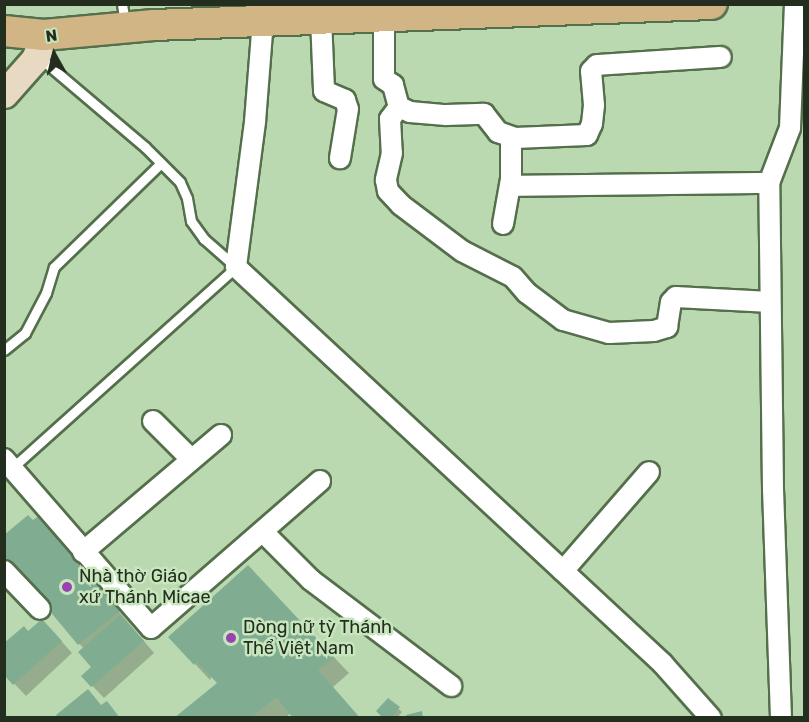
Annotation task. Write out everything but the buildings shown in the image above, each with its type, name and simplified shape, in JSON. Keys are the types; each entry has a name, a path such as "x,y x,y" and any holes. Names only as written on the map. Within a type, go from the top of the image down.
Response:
{"main road":[{"path":"4,31 41,45 124,16 263,20 321,18 384,10 712,4"},
{"path":"4,94 27,71 41,45"}],"street":[{"path":"781,717 769,183 790,128 795,4"},
{"path":"384,10 384,79 393,85 399,107 403,111 428,114 484,114 498,132 511,137 587,135 592,124 594,105 591,71 597,65 721,57"},
{"path":"321,18 324,91 345,100 348,105 340,158"},
{"path":"263,20 255,122 236,267 663,664 711,717"},
{"path":"399,107 390,119 392,153 386,180 388,191 401,205 462,251 513,277 527,293 563,320 609,333 654,331 666,327 671,302 676,297 770,302"},
{"path":"503,224 510,186 511,137"},
{"path":"510,186 769,183"},
{"path":"153,421 191,459"},
{"path":"83,552 174,477 191,459 220,435"},
{"path":"8,464 151,628 320,481"},
{"path":"563,571 649,472"},
{"path":"263,532 311,580 452,686"},
{"path":"7,579 40,609"}],"lane":[{"path":"8,464 236,267 204,239 191,221 187,198 180,182 41,45"},
{"path":"4,350 25,333 46,293 54,267 161,163"}],"place":[{"name":"Nhà thờ Giáo xứ Thánh Micae","path":"67,587"},
{"name":"Dòng nữ tỳ Thánh Thể Việt Nam","path":"231,638"}]}
